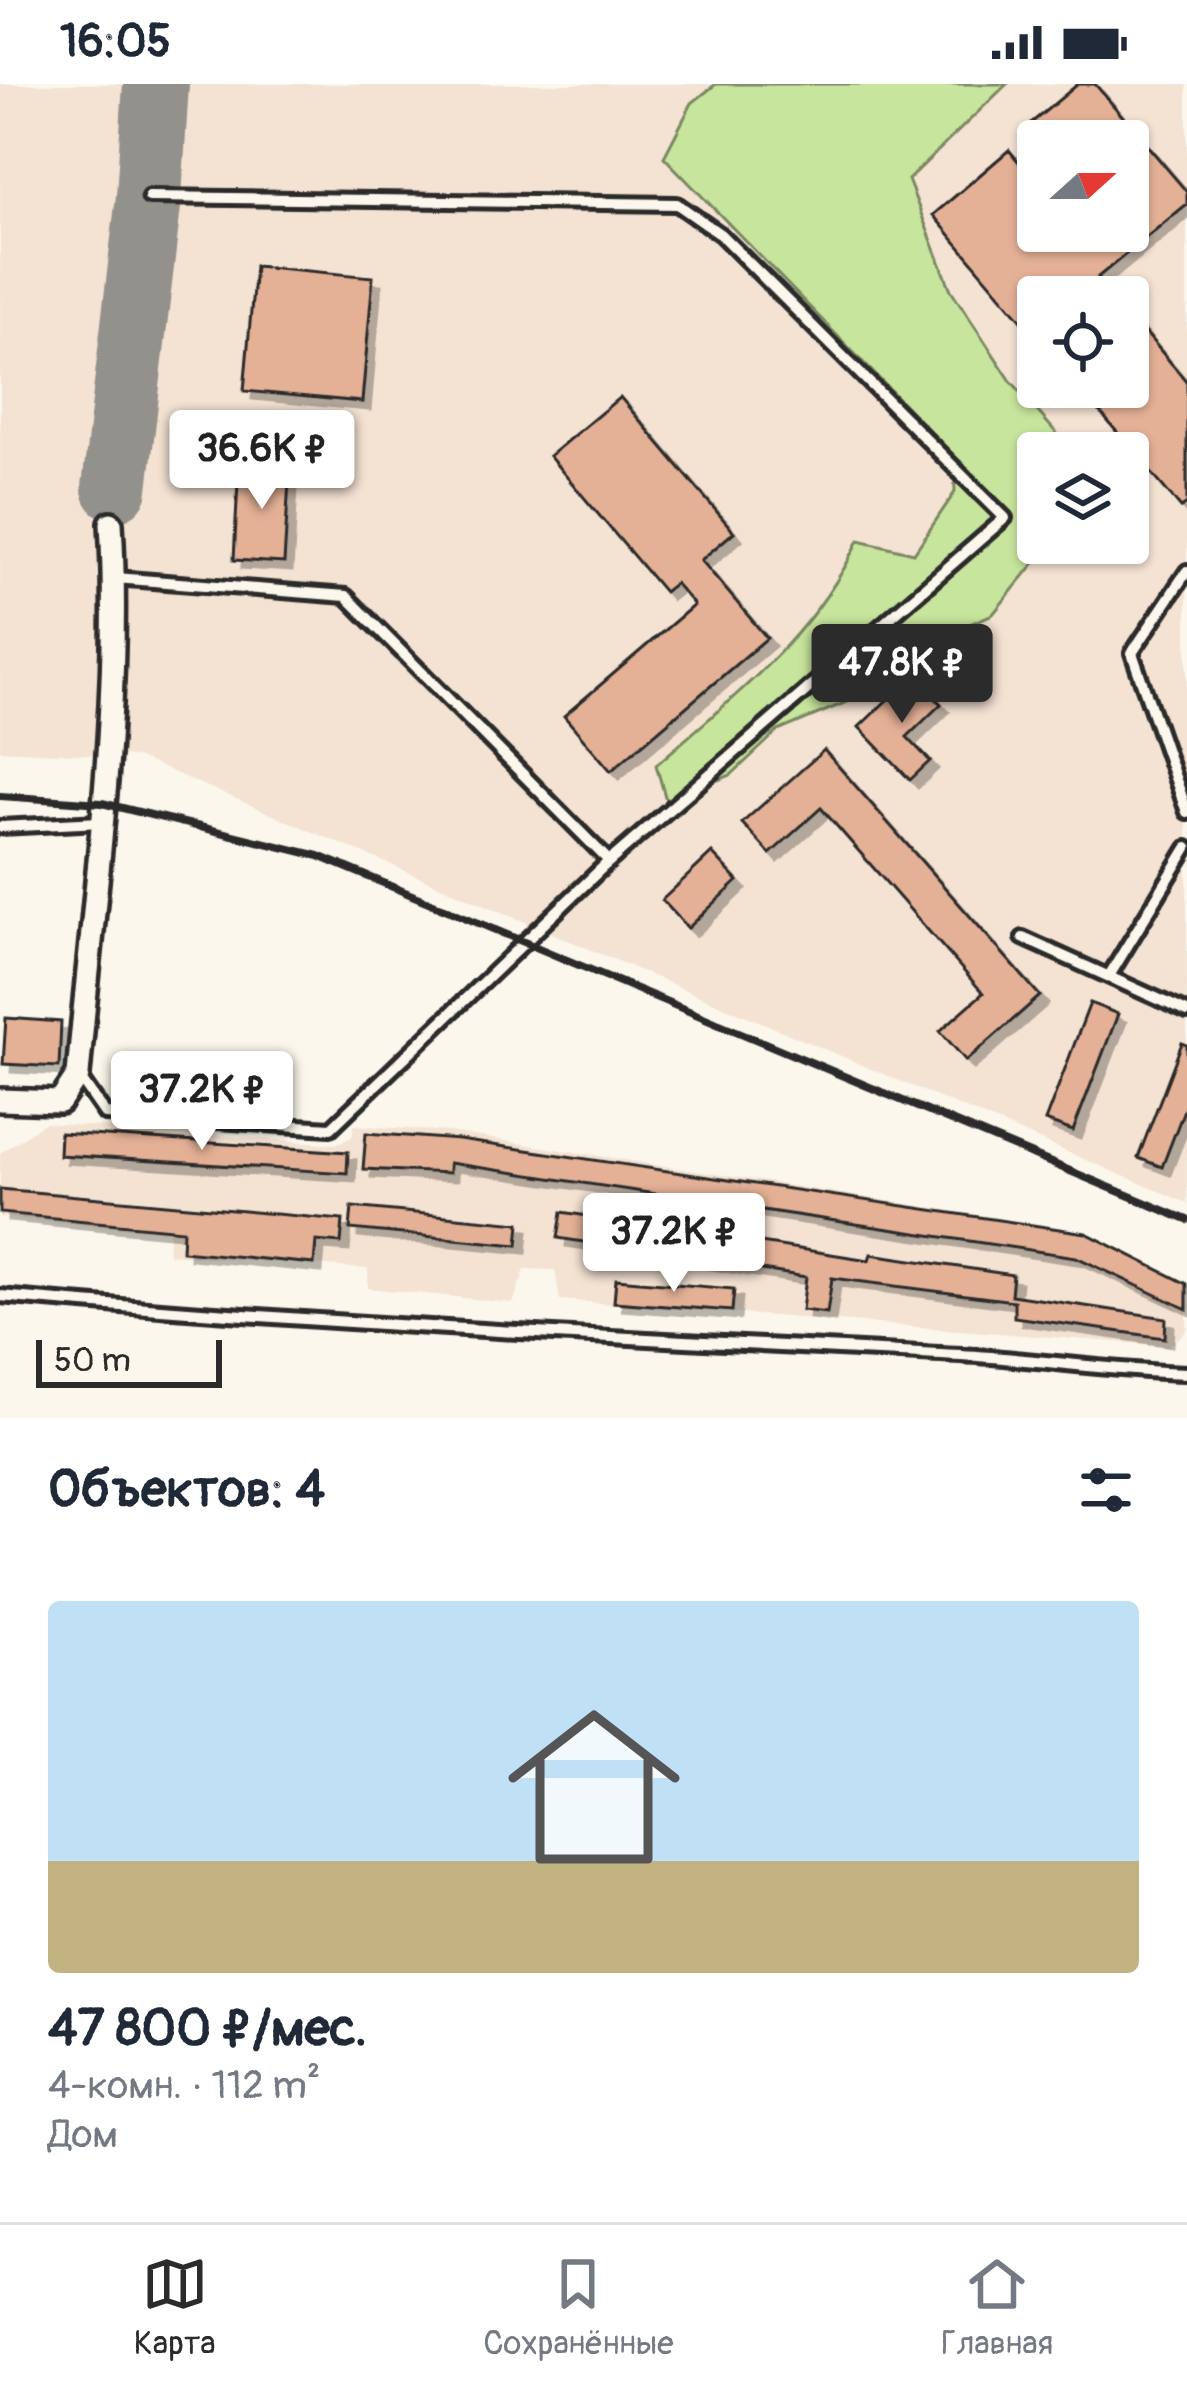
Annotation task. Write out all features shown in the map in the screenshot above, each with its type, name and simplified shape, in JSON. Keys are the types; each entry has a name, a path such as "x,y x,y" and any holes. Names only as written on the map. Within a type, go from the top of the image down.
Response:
{"street":[{"path":"0,1100 61,1102 78,1075 101,822 115,578 111,523"}],"lane":[{"path":"78,1075 105,1114 332,1128 609,861 1005,518 720,234 676,204 149,197"},
{"path":"1187,571 1132,653 1187,812"},
{"path":"115,578 346,596 609,861"},
{"path":"0,827 101,822"},
{"path":"1109,976 1187,848"},
{"path":"1024,938 1187,1010"},
{"path":"0,1296 278,1320 968,1355 1095,1371 1187,1373"}],"shaded area":[{"path":"0,84 1187,84 1187,1203 137,757 0,750"},
{"path":"44,1123 336,1144 352,1137 354,1125 448,1132 1085,1232 1187,1282 1187,1331 1169,1346 560,1300 555,1270 525,1269 513,1303 368,1288 368,1269 168,1254 169,1231 0,1217 0,1153"}],"green space":[{"path":"716,84 1007,84 908,180 951,290 1017,388 1017,408 1035,408 1056,432 1017,432 1017,564 1034,564 993,614 928,642 880,688 778,731 731,775 666,800 656,765 796,635 841,574 859,540 914,553 955,492 954,456 664,157 692,103"}],"building":[{"path":"1078,84 1095,84 1126,120 1035,120"},
{"path":"1149,147 1187,192 1187,204 1149,235"},
{"path":"1009,150 1017,160 1017,252 1128,252 1099,276 1017,276 1017,314 933,215"},
{"path":"255,266 373,277 362,402 244,391"},
{"path":"1149,337 1187,382 1187,504 1181,508 1149,470 1149,432 1117,432 1097,408 1149,408"},
{"path":"620,397 734,532 701,560 767,638 611,771 564,716 694,605 675,583 664,592 549,456"},
{"path":"239,461 290,464 284,563 234,560"},
{"path":"913,675 941,704 907,737 930,761 910,780 859,727"},
{"path":"824,750 1040,996 966,1061 940,1031 983,993 821,808 770,854 742,823"},
{"path":"712,853 738,881 688,928 662,900"},
{"path":"1090,1003 1118,1014 1073,1131 1045,1121"},
{"path":"6,1018 61,1022 59,1067 3,1064"},
{"path":"1182,1043 1187,1045 1187,1102 1162,1167 1138,1158"},
{"path":"60,1133 348,1152 347,1173 59,1155"},
{"path":"366,1133 459,1140 1086,1233 1187,1284 1187,1309 1076,1257 449,1163 449,1173 363,1169"},
{"path":"0,1189 343,1220 341,1243 316,1241 314,1264 182,1251 183,1230 0,1213"},
{"path":"352,1207 520,1223 518,1245 350,1229"},
{"path":"562,1212 869,1260 871,1254 1013,1275 1011,1295 1166,1318 1165,1338 1014,1317 1014,1301 832,1278 827,1313 802,1310 806,1277 558,1238"},
{"path":"616,1279 734,1289 732,1311 614,1302"}],"taxiway":[{"path":"115,488 149,197 156,84"}],"railway":[{"path":"0,796 102,803 319,856 1187,1220"}]}
